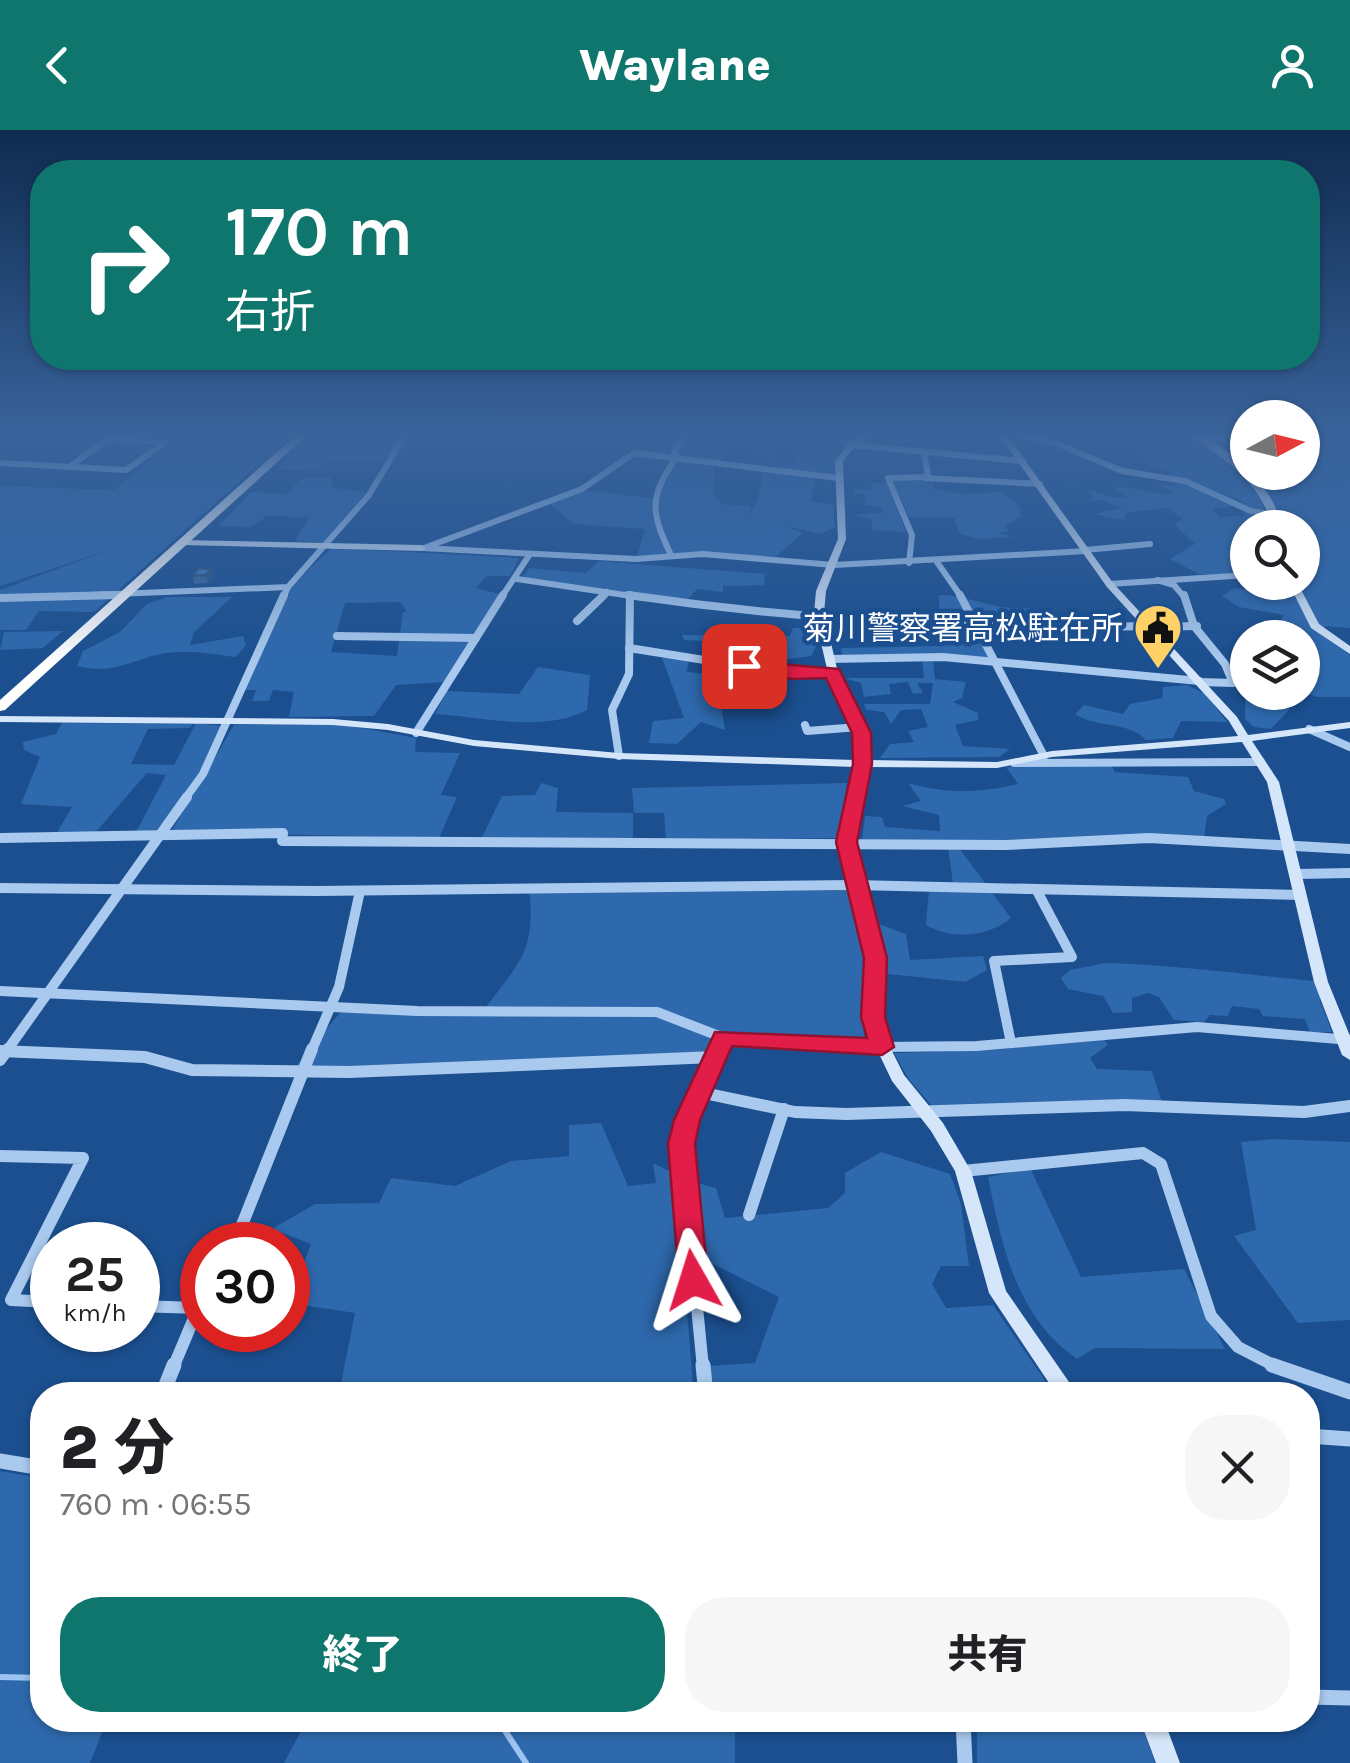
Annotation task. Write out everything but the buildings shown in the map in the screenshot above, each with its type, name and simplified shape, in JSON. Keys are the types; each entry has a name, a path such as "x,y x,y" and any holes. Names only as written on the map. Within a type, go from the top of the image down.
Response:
{"highway":[{"path":"0,707 218,511"}],"street":[{"path":"2,1054 50,994 203,774 288,586 355,511"},
{"path":"422,548 522,511"},
{"path":"656,511 654,519 671,555"},
{"path":"840,511 842,539 821,591 819,614 830,666 859,727 862,764 846,842 854,885 876,958 873,1017 882,1047 963,1171 998,1293 1059,1382"},
{"path":"902,511 912,535 909,563"},
{"path":"1059,511 1109,584 1200,682 1262,762 1279,798 1321,982 1350,1055"},
{"path":"184,542 636,558 726,555 834,565 937,562 1150,544"},
{"path":"416,734 530,554"},
{"path":"937,562 999,662 1021,715 1044,756"},
{"path":"1109,584 1230,576"},
{"path":"517,579 711,607 1072,630 1197,626"},
{"path":"629,648 792,674 830,666 943,657 1233,682 1226,662 1197,626 1180,590 1157,580"},
{"path":"0,598 288,586"},
{"path":"578,622 607,592"},
{"path":"619,756 612,710 629,674 630,595"},
{"path":"1301,600 1315,626 1350,650"},
{"path":"336,636 476,638"},
{"path":"0,719 348,723 619,756 862,764 1262,762"},
{"path":"805,725 808,732 859,727"},
{"path":"1014,763 1044,756 1350,725"},
{"path":"1309,729 1350,747"},
{"path":"0,838 284,834 282,841 1006,844 1149,838 1291,849 1350,849"},
{"path":"1297,874 1350,873"},
{"path":"0,888 360,891 854,885 1232,890 1301,896"},
{"path":"1011,1043 999,1019 1001,986 994,961 1072,956 1036,890"},
{"path":"243,1222 339,987 360,891"},
{"path":"0,992 329,1007 657,1012 724,1038 882,1047 1011,1043 1197,1027 1346,1040"},
{"path":"705,1382 680,1164 687,1120 724,1038"},
{"path":"2,1054 145,1057 192,1070 302,1072 715,1058"},
{"path":"700,1092 784,1109 846,1114 1125,1105 1304,1112 1350,1106"},
{"path":"749,1215 784,1109"},
{"path":"963,1171 1144,1153 1161,1164 1211,1316 1223,1338 1244,1356 1350,1392"},
{"path":"0,1156 82,1158 50,1222"},
{"path":"30,1262 11,1300 30,1301"},
{"path":"167,1382 180,1352"},
{"path":"1320,1437 1350,1439"},
{"path":"0,1461 30,1466"},
{"path":"1320,1697 1350,1698"},
{"path":"964,1732 965,1763"},
{"path":"1156,1732 1168,1763"}],"shaded area":[{"path":"0,511 206,511 94,612 39,611 26,630 0,630 0,590 112,549 0,586"},
{"path":"232,511 351,511 325,543 295,541 310,517 267,516 251,527 218,526"},
{"path":"558,511 749,511 749,515 751,511 834,511 835,528 819,534 786,526 803,533 770,562 718,554 637,556 645,529 573,524"},
{"path":"898,511 906,532 873,530 871,519 852,515"},
{"path":"906,511 1020,511 1021,516 1005,527 1009,531 998,533 1012,537 979,539 960,534 954,518 909,517"},
{"path":"1141,511 1126,513 1124,520 1094,514"},
{"path":"1172,511 1215,511 1219,517 1230,517 1230,577 1199,574 1170,559 1195,544 1174,524 1183,519"},
{"path":"1320,511 1350,511 1350,628 1324,626 1320,631 1320,620 1281,620 1284,615 1239,607 1222,596 1230,591 1230,600 1320,600"},
{"path":"332,548 519,558 510,576 486,576 476,588 499,594 443,682 396,685 374,716 289,717 294,692 273,690 269,701 252,701 256,690 245,690 246,685 289,588","holes":["400,602 407,612 403,612 397,656 331,652 345,603"]},
{"path":"599,561 765,574 764,585 723,586 723,592 697,589 684,603 522,578 529,568 586,573"},
{"path":"939,595 1007,608 1030,608 1037,629 977,624 997,658 842,656 841,648 939,646"},
{"path":"167,597 232,597 194,632 190,645 243,636 246,645 236,657 179,652 106,669 77,666 83,651 120,632 147,604"},
{"path":"793,628 812,628 819,641 811,656 781,660 766,644 684,640 682,635 790,636"},
{"path":"63,631 43,648 0,650 4,632"},
{"path":"1320,633 1350,655 1350,697 1320,697"},
{"path":"689,657 687,672 721,675 751,659 782,664 758,679 769,693 721,706 725,730 701,722 677,744 649,743 653,721 684,718 662,658"},
{"path":"922,660 933,660 935,679 966,682 962,698 953,702 978,713 978,720 955,725 963,746 1010,749 999,757 880,758 890,744 914,742 908,731 928,727 921,709 901,710 891,724 884,712 866,710 864,704 930,704 933,683 917,683 923,693 913,694 908,682 889,684 891,694 864,697 861,683 844,678 924,678"},
{"path":"538,667 590,675 587,710 552,721 533,722 435,714 447,691 519,694"},
{"path":"1187,685 1205,694 1227,722 1181,721 1173,738 1146,740 1130,730 1075,714 1084,705 1123,714 1130,704 1162,698 1163,687"},
{"path":"1245,710 1289,710 1271,729 1254,727 1245,719"},
{"path":"62,723 193,724 190,728 148,729 131,764 174,765 196,723 224,726 200,772 160,830 136,832 166,775 147,773 94,834 56,834 72,807 21,804 40,757 24,750 23,742 56,734"},
{"path":"234,725 346,725 416,738 415,752 460,753 441,795 457,797 439,838 171,832"},
{"path":"1111,765 1115,772 1188,777 1194,791 1224,799 1226,804 1207,816 1204,839 862,841 865,816 882,817 885,827 940,831 939,815 902,806 921,801 908,783 949,791 977,791 1018,784 1006,767"},
{"path":"541,783 558,788 556,812 633,813 633,842 481,839 502,796 535,795"},
{"path":"847,783 840,838 666,840 664,813 634,813 632,788"},
{"path":"948,848 959,848 1011,918 992,929 970,934 947,933 926,925 929,890 954,890"},
{"path":"529,888 847,891 867,966 864,1042 724,1038 715,1057 436,1068 296,1066 344,1008 483,1011 507,980 527,942"},
{"path":"876,923 906,934 910,960 983,956 987,970 965,982 888,974"},
{"path":"1106,963 1313,981 1322,991 1320,1001 1332,1032 1310,1032 1305,1019 1263,1016 1259,1009 1232,1006 1228,1016 1210,1015 1204,1022 1174,1020 1159,997 1148,993 1132,998 1132,1012 1113,1013 1103,996 1068,989 1061,978 1070,970"},
{"path":"1102,1037 1108,1045 1090,1058 1097,1069 1152,1071 1162,1102 932,1106 908,1078 894,1053 996,1050"},
{"path":"601,1123 628,1186 656,1183 653,1163 675,1174 693,1382 341,1382 355,1313 310,1306 310,1222 284,1222 315,1204 379,1203 391,1178 455,1186 511,1161 569,1156 569,1125"},
{"path":"1241,1142 1350,1142 1350,1320 1298,1323 1234,1236 1256,1230"},
{"path":"881,1152 950,1174 961,1204 969,1266 941,1266 932,1284 946,1308 993,1305 1046,1382 712,1382 709,1366 755,1363 779,1297 701,1258 690,1181 716,1188 725,1218 828,1208 845,1193 845,1173"},
{"path":"1030,1168 1081,1277 1184,1269 1225,1349 1095,1348 1077,1359 1056,1342 1039,1323 1015,1278 988,1177"},
{"path":"0,1471 30,1476 30,1732 102,1732 90,1763 0,1763"},
{"path":"301,1732 735,1732 735,1763 284,1763"},
{"path":"977,1732 1144,1732 1155,1763 977,1763"}],"waterway":[{"path":"0,1677 30,1678"},
{"path":"506,1732 526,1763"}],"place":[{"name":"菊川警察署高松駐在所","path":"1158,670"}],"route":[{"path":"693,1280 681,1144 687,1120 724,1038 882,1047 873,1017 876,958 854,885 846,842 862,764 861,733 832,673 792,674 744,666"}]}
